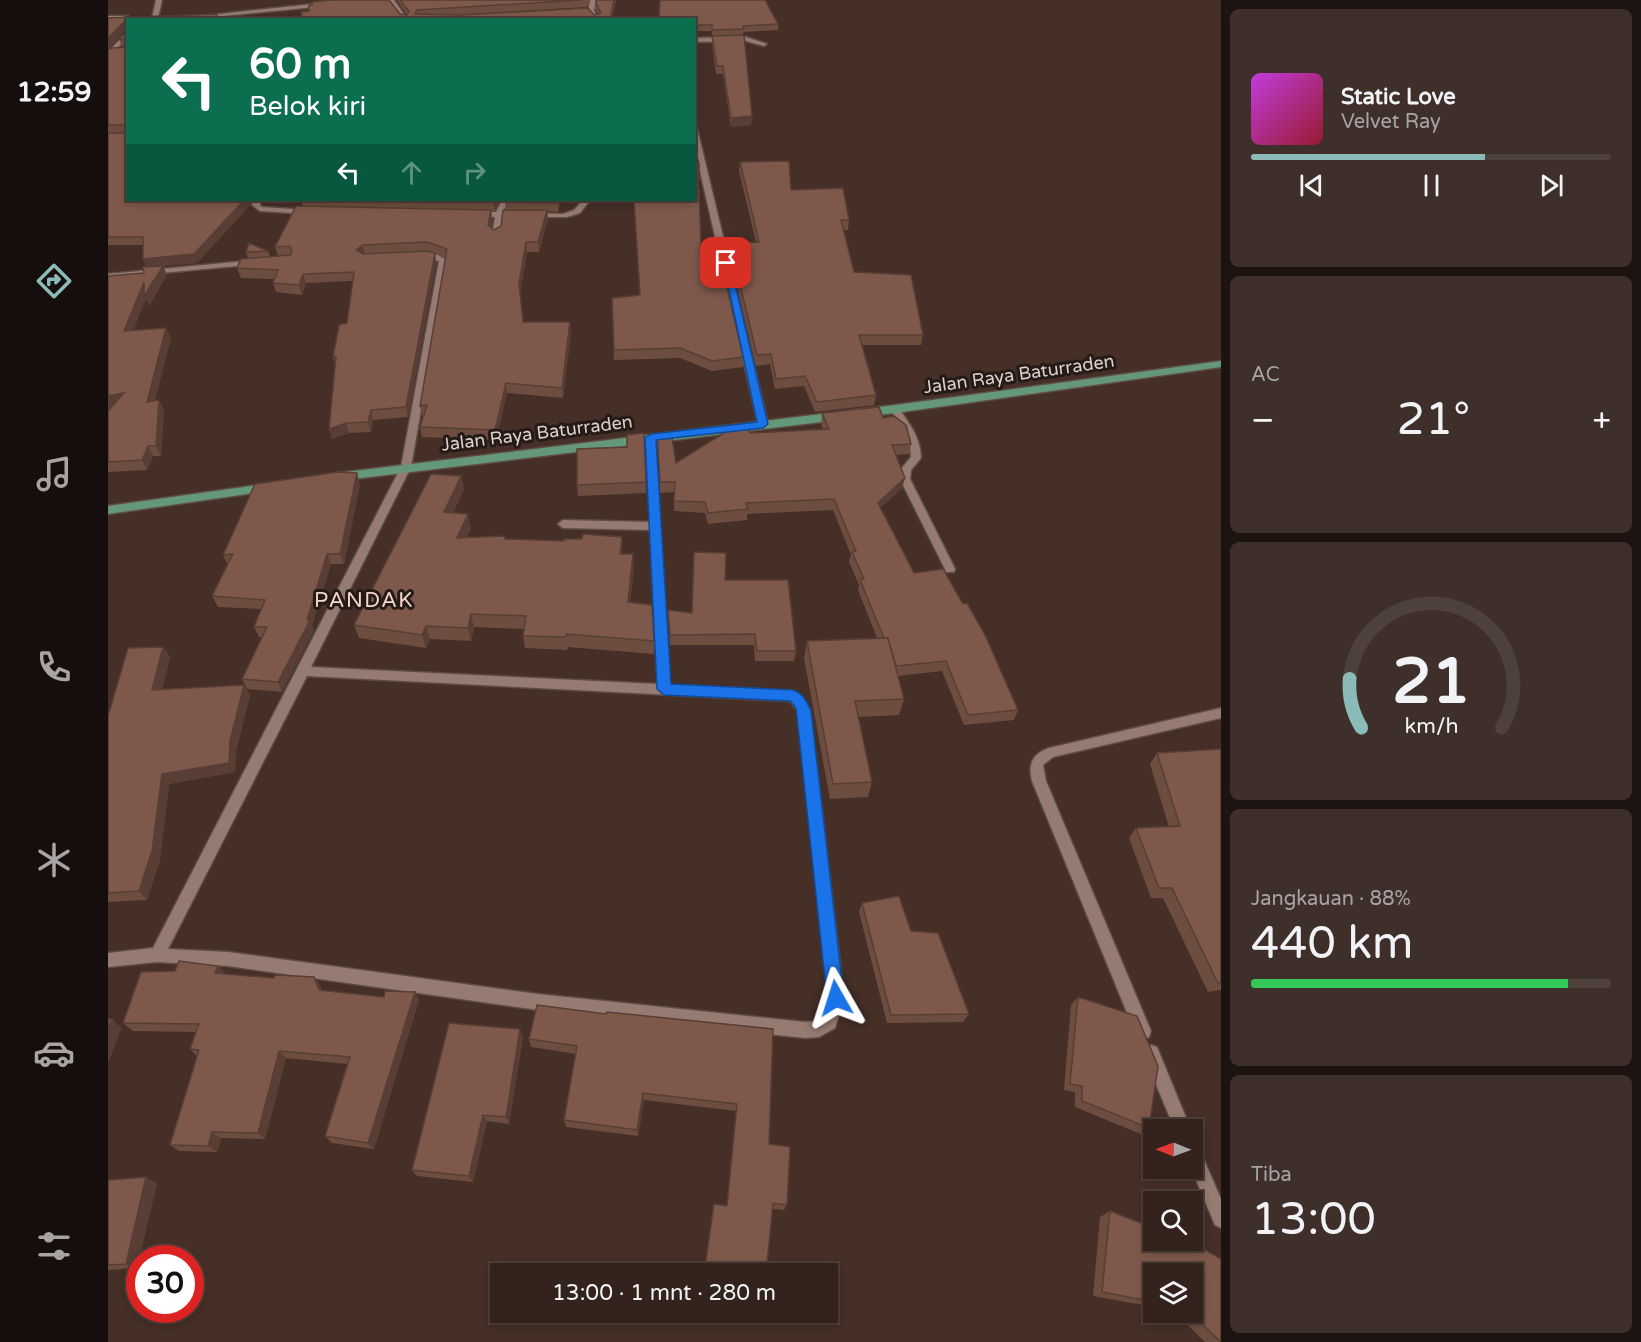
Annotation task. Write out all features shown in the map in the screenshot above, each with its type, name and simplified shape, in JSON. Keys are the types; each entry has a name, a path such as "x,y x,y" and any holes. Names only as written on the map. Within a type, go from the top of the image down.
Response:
{"main road":[{"name":"Jalan Raya Baturraden","path":"326,479 895,409 1221,364"},
{"path":"108,510 280,486"}],"street":[{"path":"155,18 159,0"},
{"path":"593,0 591,11 596,18"},
{"path":"392,1 405,18"},
{"path":"198,16 286,13 328,4"},
{"path":"580,12 591,11"},
{"path":"108,18 140,18"},
{"path":"147,18 165,18"},
{"path":"109,54 126,35"},
{"path":"696,40 746,39 764,44"},
{"path":"109,54 120,51"},
{"path":"696,139 706,194 763,424"},
{"path":"256,201 260,209 267,211 322,213"},
{"path":"496,235 499,214 505,201"},
{"path":"469,214 563,216 574,214 582,208 586,201"},
{"path":"157,955 406,468 443,260 429,256 407,257"},
{"path":"108,276 270,261"},
{"path":"895,409 917,452 916,458 906,469 905,479 951,569"},
{"path":"651,438 664,689"},
{"path":"563,524 655,526"},
{"path":"108,960 157,955 228,959 538,1002 805,1030 819,1029 830,1023 836,998 804,711 793,696 303,671"},
{"path":"1178,1119 1035,769 1037,762 1049,753 1221,713"},
{"path":"1203,1177 1221,1219"}],"building":[{"path":"389,0 400,14 407,15 409,11 400,0 581,0 417,10 415,14 460,15 588,8 594,15 601,13 596,0 614,0 610,18 302,18 301,12 309,11 309,5 312,5 312,2"},
{"path":"660,0 765,0 778,24 743,26 743,29 712,30 712,25 696,25 696,18 659,18"},
{"path":"217,14 215,18 126,18 126,22 108,38 108,18"},
{"path":"126,32 126,40 119,39"},
{"path":"744,35 752,116 731,118 723,66 717,66 712,36"},
{"path":"126,47 126,126 108,125 108,50"},
{"path":"126,130 126,201 243,201 194,254 143,259 143,237 108,237 108,133 125,133"},
{"path":"696,154 699,164 699,180 696,181"},
{"path":"789,161 791,190 843,188 849,220 841,220 854,272 911,275 923,335 859,335 876,395 817,402 805,376 776,379 771,354 757,355 730,243 759,242 740,162"},
{"path":"696,188 699,189 701,245 717,244 743,357 712,361 680,348 614,350 612,298 640,295 634,201 696,201"},
{"path":"414,201 494,201 493,202"},
{"path":"558,201 558,203 505,202"},
{"path":"296,206 491,210 488,225 494,230 501,226 503,210 547,210 538,242 526,242 519,283 523,322 570,322 562,388 506,383 495,430 420,427 427,405 420,406 447,249 427,242 363,245 356,250 363,254 427,251 435,253 406,407 371,410 368,422 346,423 329,429 336,357 333,357 339,325 347,323 354,272 303,274 299,285 273,283 278,270 237,268 241,259 290,255 292,252 290,246 275,247"},
{"path":"249,243 268,251 246,252"},
{"path":"163,266 144,296 144,282 124,331 166,328 147,402 159,400 156,446 148,446 142,460 108,462 108,411 124,393 108,396 108,276 144,273 143,267"},
{"path":"879,407 883,418 894,416 906,425 911,444 892,445 905,478 878,503 914,573 943,569 963,604 967,603 986,637 1018,710 968,715 946,661 896,666 888,638 884,638 860,580 864,579 852,552 856,551 834,499 746,503 748,509 708,513 705,502 674,501 675,482 660,482 657,433 671,432 676,463 730,429 748,428 750,433 829,429 822,413"},
{"path":"644,433 646,482 577,485 577,449 627,447 627,435"},
{"path":"338,472 357,473 340,554 327,554 307,620 310,620 278,682 242,679 267,627 254,627 265,600 212,596 233,554 223,555 255,484"},
{"path":"431,474 461,476 444,512 468,514 457,538 505,536 505,539 564,541 564,539 582,539 583,534 622,537 620,554 633,554 628,602 652,605 654,641 566,634 566,637 523,636 526,616 471,614 468,628 426,626 422,635 354,625"},
{"path":"694,552 726,553 725,580 788,580 796,651 757,651 755,634 670,635 668,610 692,613"},
{"path":"888,638 904,699 855,701 872,782 833,784 807,641"},
{"path":"163,647 152,690 244,685 230,741 229,763 162,774 152,851 139,891 108,893 108,716 128,648"},
{"path":"1221,749 1221,982 1218,983 1172,888 1159,888 1136,828 1180,826 1157,753"},
{"path":"899,896 911,931 938,933 969,1014 891,1015 862,903"},
{"path":"179,961 218,966 215,973 274,978 275,975 314,977 319,990 384,997 385,991 415,992 368,1143 325,1136 350,1057 279,1051 258,1133 212,1132 208,1146 170,1145 199,1050 190,1049 199,1024 123,1023 141,972 175,971"},
{"path":"1078,997 1137,1016 1158,1066 1150,1119 1143,1119 1143,1126 1082,1101 1082,1086 1070,1084"},
{"path":"537,1005 606,1014 607,1012 773,1029 769,1144 790,1147 787,1205 773,1203 767,1263 706,1263 714,1204 727,1206 737,1104 643,1093 637,1130 564,1120 577,1046 529,1039"},
{"path":"449,1023 520,1029 506,1117 483,1115 469,1176 412,1170"},
{"path":"146,1177 130,1245 126,1245 126,1264 108,1265 108,1180"},
{"path":"1110,1211 1143,1224 1143,1251 1203,1251 1203,1249 1221,1259 1221,1342 1201,1323 1203,1323 1203,1263 1143,1263 1143,1300 1102,1292"}],"district":[{"name":"PANDAK","path":"364,600"}],"route":[{"path":"726,263 763,424 651,438 664,689 793,696 801,704 804,711 836,998"}]}
